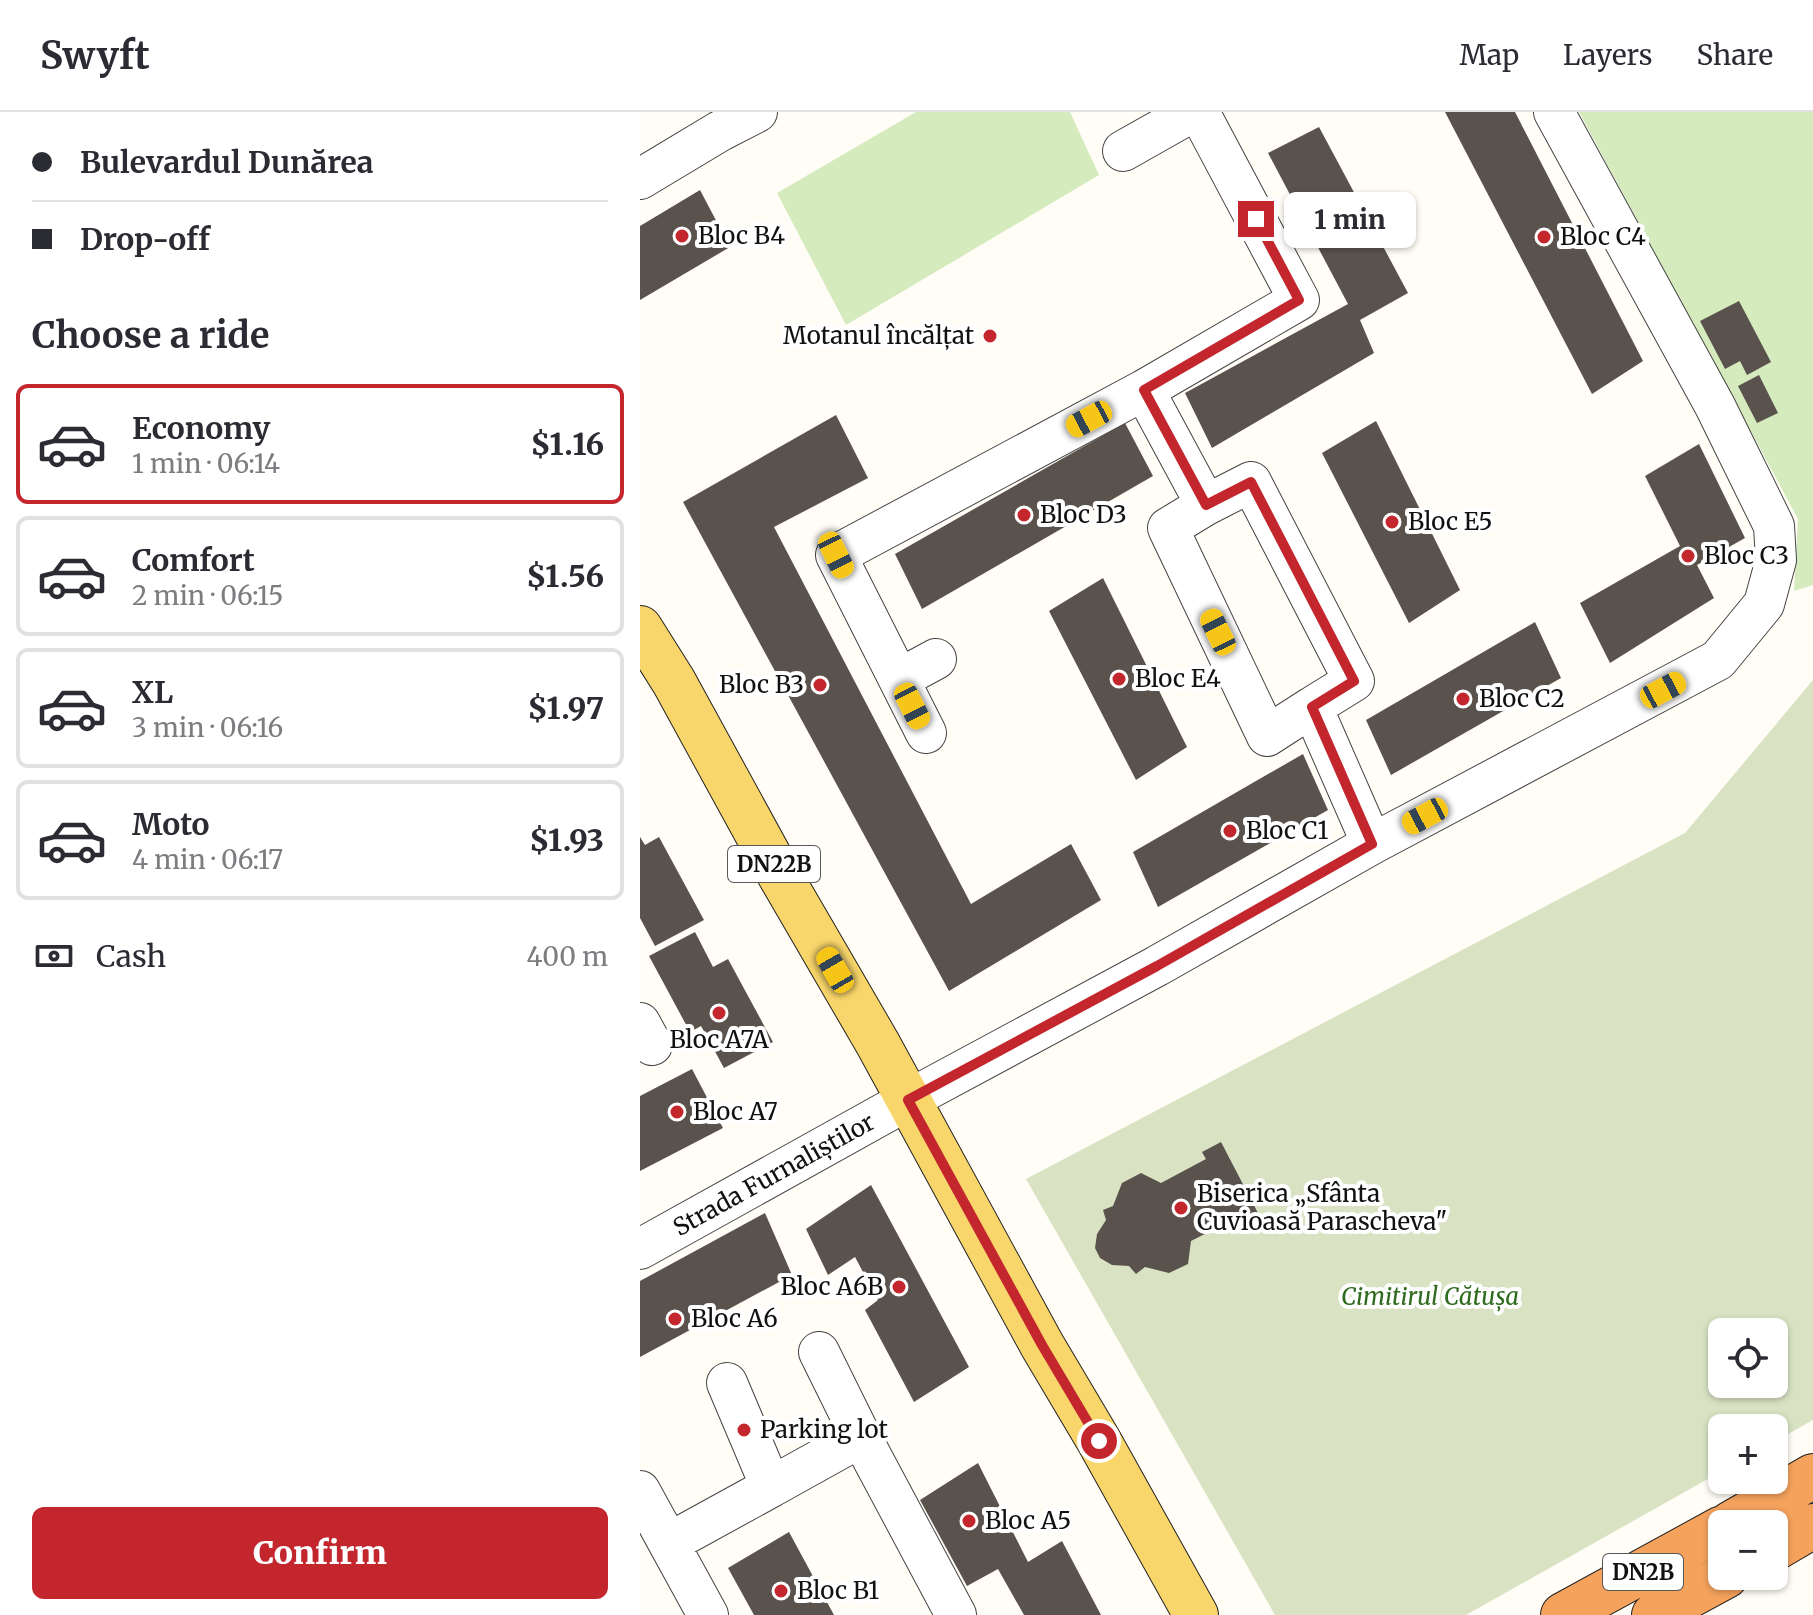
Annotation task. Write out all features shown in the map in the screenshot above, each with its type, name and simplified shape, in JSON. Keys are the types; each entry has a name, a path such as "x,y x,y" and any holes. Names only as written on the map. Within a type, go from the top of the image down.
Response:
{"highway":[{"path":"1754,1510 1813,1476"},
{"path":"1788,1541 1813,1526"},
{"name":"DN2B","path":"1563,1615 1708,1536"},
{"name":"DN2B","path":"1654,1615 1708,1586"}],"main road":[{"name":"DN22B","path":"640,628 674,682 763,846 878,1044 1042,1345 1196,1615"}],"street":[{"path":"640,179 757,112"},
{"path":"1123,151 1192,112"},
{"path":"926,733 836,555 1144,390 1299,300 1199,112"},
{"name":"Strada Furnaliștilor","path":"640,1249 1157,966 1372,844 1718,660 1764,604 1776,560 1774,526 1721,419 1554,112"},
{"path":"1144,390 1206,505"},
{"path":"1251,482 1354,681 1312,707 1267,736 1168,528 1251,482"},
{"path":"899,679 936,659"},
{"path":"1312,707 1372,844"},
{"path":"819,1352 956,1615"},
{"path":"727,1383 771,1487"},
{"path":"669,1543 861,1437"},
{"path":"640,1491 708,1615"}],"green space":[{"path":"916,112 1070,112 1099,175 846,325 777,193"},
{"path":"1579,112 1813,112 1813,585 1794,591 1798,519"},
{"name":"Cimitirul Cătușa","path":"1813,680 1813,1420 1788,1434 1788,1414 1708,1414 1708,1479 1466,1615 1275,1615 1026,1179 1685,833"}],"building":[{"name":"Bloc C4","path":"1445,112 1515,112 1643,361 1592,394"},
{"path":"1319,127 1408,293 1360,320 1374,353 1212,448 1185,393 1348,304 1268,153"},
{"name":"Bloc B4","path":"700,190 730,247 640,300 640,226"},
{"path":"1739,301 1771,362 1747,375 1740,361 1725,369 1700,321"},
{"path":"1759,375 1778,413 1757,423 1738,386"},
{"name":"Bloc B3","path":"836,415 868,478 774,527 971,904 1071,844 1101,900 949,991 683,502"},
{"name":"Bloc E5","path":"1376,421 1460,590 1409,623 1322,453"},
{"name":"Bloc D3","path":"1125,423 1153,476 922,609 895,554"},
{"name":"Bloc C3","path":"1699,444 1745,538 1697,565 1714,598 1610,663 1580,603 1680,546 1645,476"},
{"name":"Bloc E4","path":"1103,578 1187,747 1136,780 1049,611"},
{"name":"Bloc C2","path":"1535,622 1561,678 1391,775 1366,720"},
{"name":"Bloc C1","path":"1303,754 1328,810 1158,907 1133,852"},
{"path":"640,837 645,845 659,837 704,920 655,946 640,918"},
{"name":"Bloc A7A","path":"695,932 713,967 728,959 773,1042 724,1068 701,1026 690,1032 649,956"},
{"name":"Bloc A7","path":"692,1069 723,1128 640,1171 640,1096"},
{"name":"Biserica „Sfânta Cuvioasă Parascheva\"","path":"1221,1142 1259,1215 1240,1225 1236,1218 1191,1241 1188,1264 1169,1273 1145,1267 1136,1274 1129,1266 1112,1265 1100,1258 1095,1248 1097,1234 1106,1220 1103,1210 1113,1206 1122,1183 1141,1173 1161,1183 1206,1159 1202,1152"},
{"name":"Bloc A6B","path":"871,1185 969,1367 914,1402 865,1310 878,1300 855,1257 828,1275 806,1229"},
{"name":"Bloc A6","path":"765,1213 792,1275 640,1357 640,1281"},
{"name":"Bloc A5","path":"978,1463 1028,1562 1062,1541 1101,1615 1024,1615 998,1569 967,1586 920,1500"},
{"name":"Bloc B1","path":"789,1532 834,1615 754,1615 728,1568"}],"place":[{"name":"Bloc B4","path":"682,236"},
{"name":"Bloc C4","path":"1544,237"},
{"name":"Motanul încălțat","path":"990,336"},
{"name":"Bloc D3","path":"1024,515"},
{"name":"Bloc E5","path":"1392,522"},
{"name":"Bloc C3","path":"1688,556"},
{"name":"Bloc E4","path":"1119,679"},
{"name":"Bloc B3","path":"820,685"},
{"name":"Bloc C2","path":"1463,699"},
{"name":"Bloc C1","path":"1230,831"},
{"name":"Bloc A7A","path":"719,1013"},
{"name":"Bloc A7","path":"677,1112"},
{"name":"Biserica „Sfânta Cuvioasă Parascheva\"","path":"1181,1208"},
{"name":"Bloc A6B","path":"899,1287"},
{"name":"Bloc A6","path":"675,1319"},
{"name":"Parking lot","path":"744,1430"},
{"name":"Bloc A5","path":"969,1521"},
{"name":"Bloc B1","path":"781,1591"}],"route":[{"path":"1099,1441 1042,1345 908,1100 1157,966 1372,844 1312,707 1354,681 1251,482 1206,505 1144,390 1299,300 1256,219"}]}
